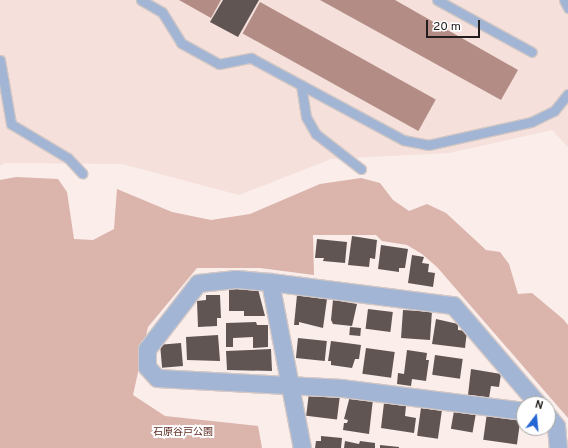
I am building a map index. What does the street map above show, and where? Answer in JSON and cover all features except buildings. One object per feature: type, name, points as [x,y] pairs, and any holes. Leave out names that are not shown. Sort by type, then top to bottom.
[{"type":"street","points":[[516,410],[342,388],[157,378],[147,367],[147,349],[198,283],[236,279],[270,282],[453,305],[531,396]]},
{"type":"street","points":[[270,282],[302,448]]},
{"type":"street","points":[[556,426],[558,448]]},
{"type":"lane","points":[[140,0],[162,12],[181,43],[219,64],[251,58],[403,140],[428,145],[531,122],[554,111],[568,94]]},
{"type":"lane","points":[[438,0],[532,52]]},
{"type":"lane","points":[[564,0],[568,8]]},
{"type":"lane","points":[[0,60],[11,124],[68,158],[82,173]]},
{"type":"lane","points":[[300,85],[306,117],[316,134],[361,169]]},
{"type":"shaded area","points":[[0,0],[568,0],[568,147],[552,130],[449,153],[331,159],[239,195],[122,164],[5,163],[0,166]]},
{"type":"shaded area","points":[[179,0],[221,0],[211,18]]},
{"type":"shaded area","points":[[320,0],[395,0],[518,70],[501,100]]},
{"type":"shaded area","points":[[260,2],[436,99],[418,131],[243,33]]},
{"type":"green space","name":"石原谷戸公園","points":[[16,177],[58,179],[67,192],[74,239],[93,240],[114,229],[117,189],[172,212],[211,220],[250,214],[320,184],[361,178],[380,183],[393,200],[409,211],[427,204],[446,213],[486,250],[500,252],[509,264],[518,294],[532,293],[568,325],[568,418],[556,404],[556,396],[549,396],[437,267],[422,254],[407,245],[382,241],[376,235],[313,235],[314,275],[260,268],[197,268],[148,327],[133,395],[165,416],[258,426],[262,448],[0,448],[0,180]]}]
